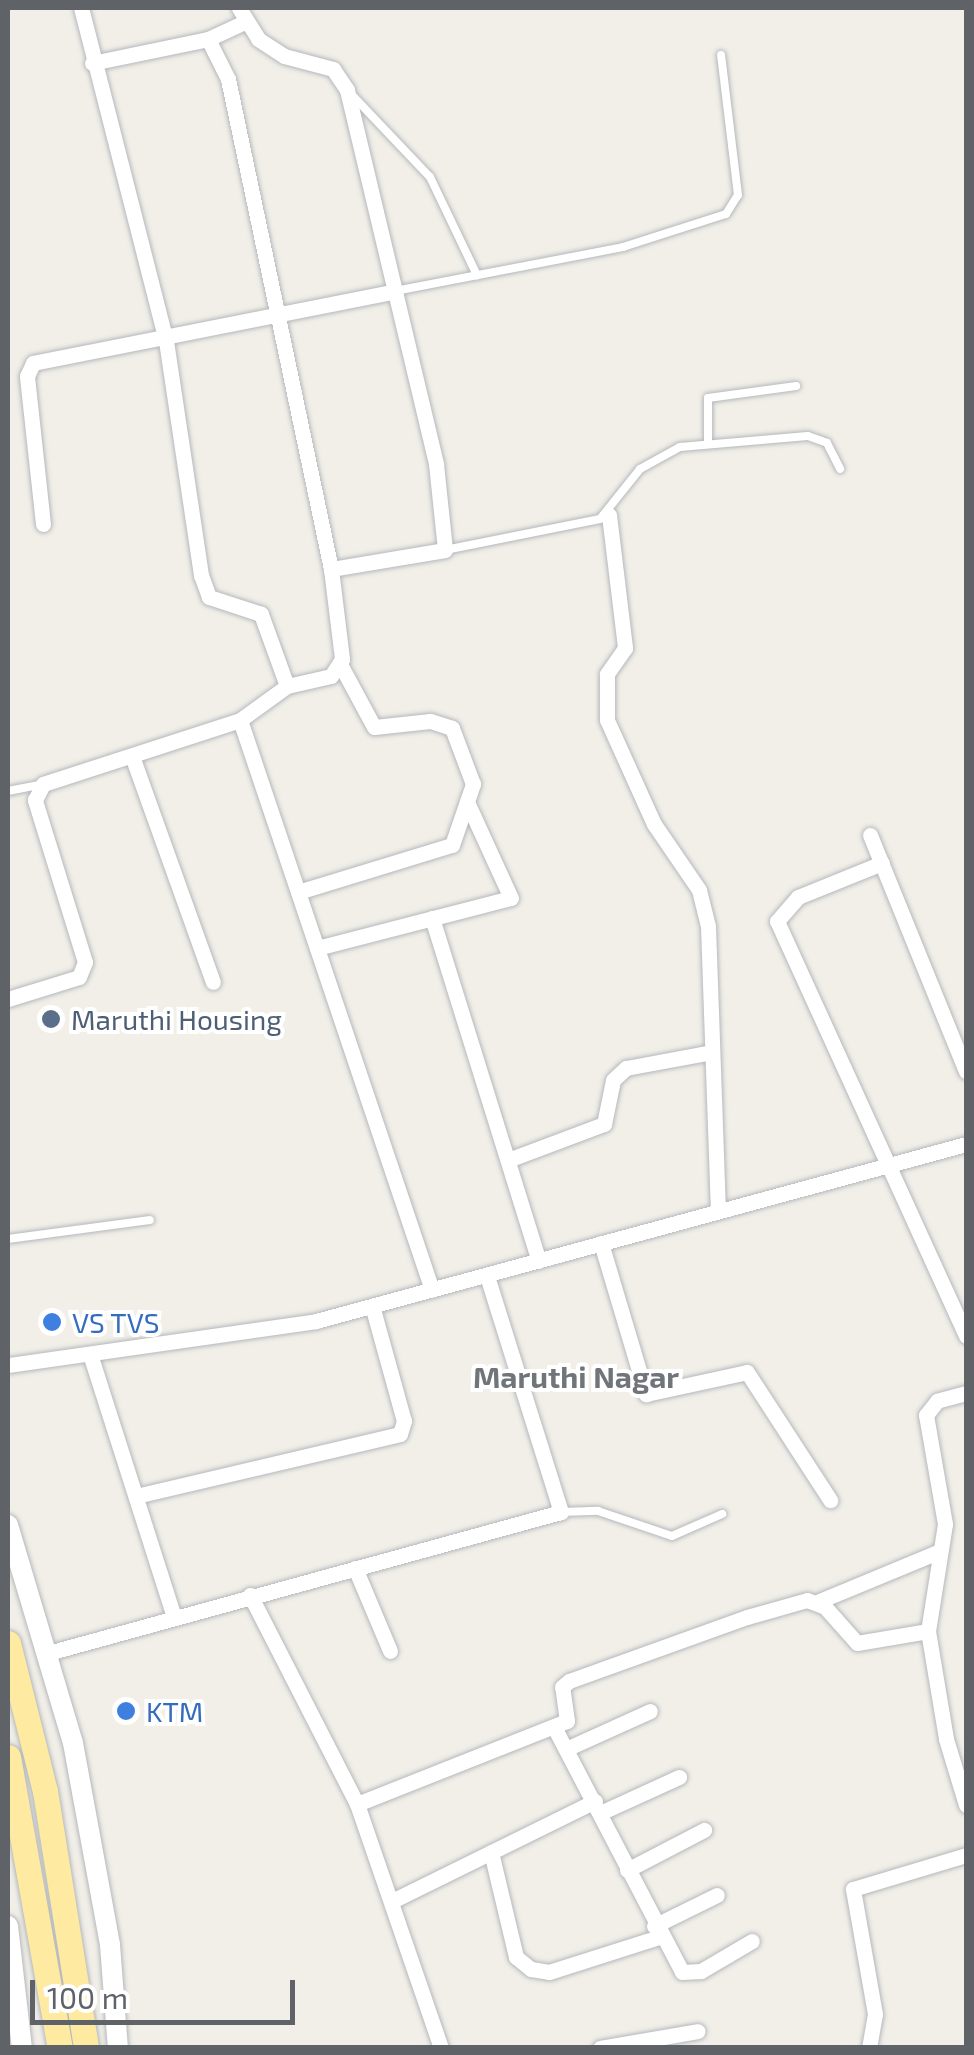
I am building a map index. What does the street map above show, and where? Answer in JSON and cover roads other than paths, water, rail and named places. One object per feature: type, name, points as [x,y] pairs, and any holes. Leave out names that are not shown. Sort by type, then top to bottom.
[{"type":"highway","points":[[8,1643],[45,1791],[86,2048]]},
{"type":"highway","points":[[8,1757],[60,2048]]},
{"type":"street","points":[[82,8],[92,63],[166,341],[201,575],[209,597],[261,614],[287,686]]},
{"type":"street","points":[[92,63],[208,38],[241,15],[284,56],[333,69],[347,90],[436,464],[444,550],[331,569]]},
{"type":"street","points":[[208,38],[228,80],[331,569],[341,666],[374,727],[430,721],[452,728],[472,784],[452,845],[298,892]]},
{"type":"street","points":[[43,524],[29,368],[39,360],[166,341],[395,290]]},
{"type":"street","points":[[608,514],[625,648],[606,674],[607,720],[654,824],[704,904],[718,1208]]},
{"type":"street","points":[[8,999],[80,977],[85,962],[34,800],[43,784],[240,720],[287,686],[320,681],[341,666]]},
{"type":"street","points":[[240,720],[432,1290]]},
{"type":"street","points":[[132,756],[213,982]]},
{"type":"street","points":[[317,948],[511,898],[467,802]]},
{"type":"street","points":[[870,835],[966,1071]]},
{"type":"street","points":[[882,863],[798,897],[777,921],[966,1336]]},
{"type":"street","points":[[432,918],[538,1261]]},
{"type":"street","points":[[508,1160],[604,1124],[613,1080],[626,1068],[712,1052]]},
{"type":"street","points":[[8,1365],[265,1332],[486,1276],[718,1208],[890,1168],[966,1144]]},
{"type":"street","points":[[600,1243],[646,1394],[747,1372],[830,1500]]},
{"type":"street","points":[[48,1653],[561,1512],[486,1276]]},
{"type":"street","points":[[136,1496],[400,1434],[404,1421],[372,1306]]},
{"type":"street","points":[[90,1354],[174,1616]]},
{"type":"street","points":[[966,1393],[937,1401],[926,1415],[945,1524],[928,1631],[946,1739],[966,1805]]},
{"type":"street","points":[[8,1525],[48,1653],[93,1838],[118,2048]]},
{"type":"street","points":[[357,1804],[567,1721],[562,1687],[569,1680],[747,1616],[817,1602],[938,1552]]},
{"type":"street","points":[[355,1568],[390,1651]]},
{"type":"street","points":[[250,1595],[357,1804],[394,1900],[441,2048]]},
{"type":"street","points":[[817,1602],[857,1643],[928,1631]]},
{"type":"street","points":[[566,1749],[650,1711]]},
{"type":"street","points":[[554,1726],[656,1931],[688,1974],[752,1942]]},
{"type":"street","points":[[394,1900],[490,1852],[679,1776]]},
{"type":"street","points":[[627,1870],[704,1830]]},
{"type":"street","points":[[490,1852],[516,1957],[530,1969],[549,1972],[656,1931],[717,1896]]},
{"type":"street","points":[[869,2048],[875,2014],[853,1889],[966,1855]]},
{"type":"street","points":[[8,1935],[11,1984],[22,2048]]},
{"type":"street","points":[[600,2048],[698,2030]]},
{"type":"lane","points":[[395,290],[623,247],[726,214],[738,196],[721,55]]},
{"type":"lane","points":[[347,90],[430,178],[477,275]]},
{"type":"lane","points":[[708,443],[708,398],[796,386]]},
{"type":"lane","points":[[444,550],[608,514],[658,455],[708,443],[820,438],[840,469]]},
{"type":"lane","points":[[8,791],[43,784]]},
{"type":"lane","points":[[8,1240],[150,1220]]},
{"type":"lane","points":[[561,1512],[598,1511],[672,1536],[722,1514]]},
{"type":"place","name":"Maruthi Housing","points":[[51,1019]]},
{"type":"place","name":"VS TVS","points":[[52,1322]]},
{"type":"place","name":"KTM","points":[[126,1711]]},
{"type":"district","name":"Maruthi Nagar","points":[[576,1376]]}]
